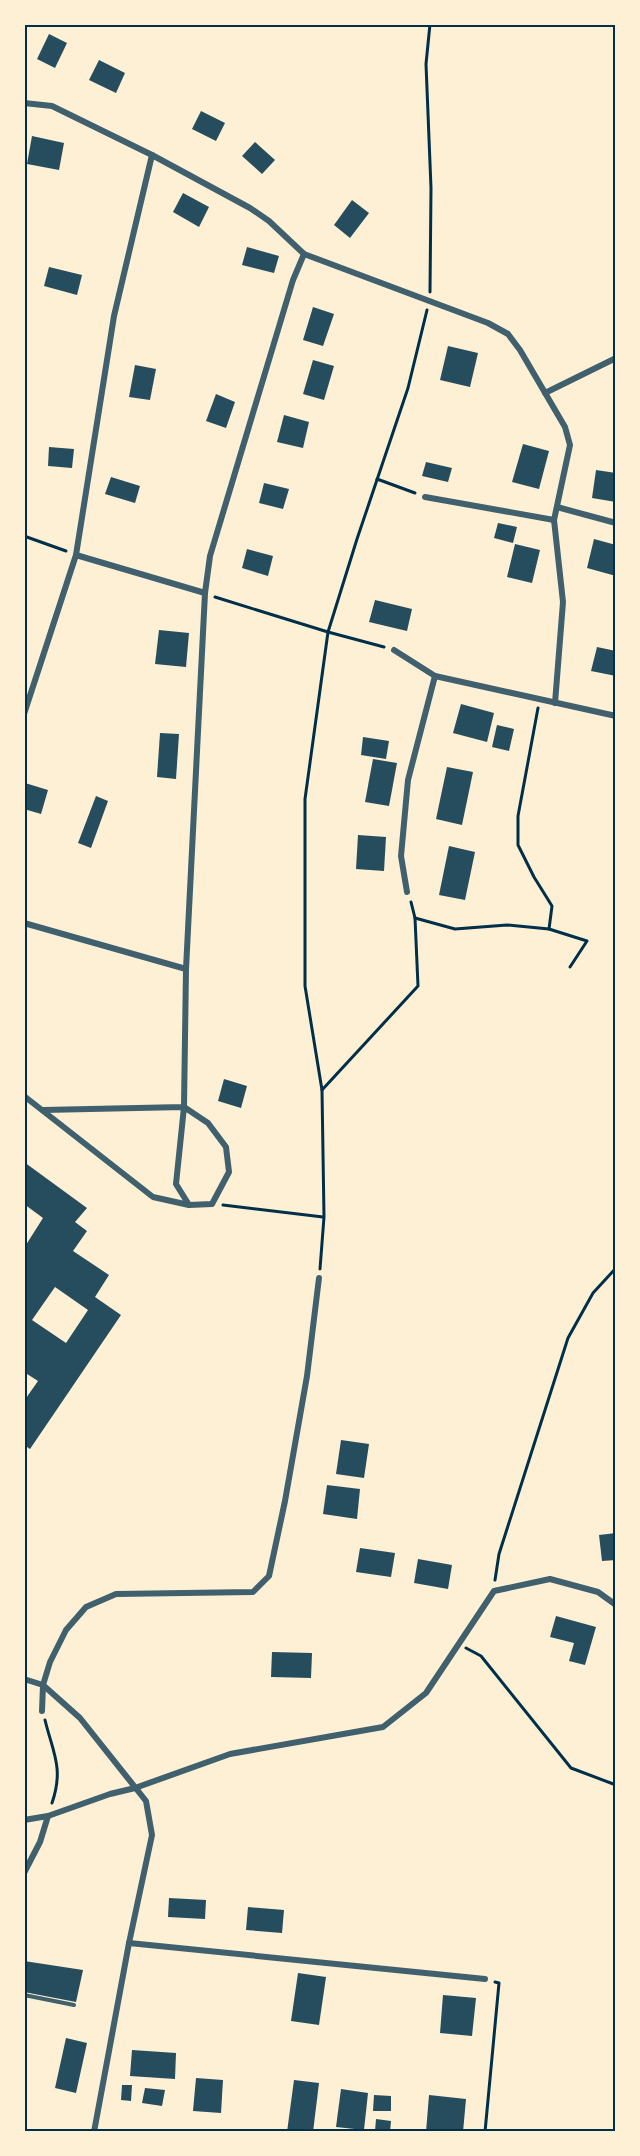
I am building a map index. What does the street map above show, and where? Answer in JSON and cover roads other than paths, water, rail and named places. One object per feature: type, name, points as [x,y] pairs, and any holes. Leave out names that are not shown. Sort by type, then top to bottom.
[{"type":"street","points":[[24,103],[52,106],[152,155],[250,208],[269,221],[304,254],[488,323],[508,334],[565,426],[570,445],[554,520],[563,602],[555,703]]},
{"type":"street","points":[[24,714],[76,555],[114,316],[152,155]]},
{"type":"street","points":[[189,1205],[176,1184],[184,1107],[186,969],[205,593],[210,556],[293,280],[304,254]]},
{"type":"street","points":[[545,393],[616,358]]},
{"type":"street","points":[[424,497],[554,520]]},
{"type":"street","points":[[556,507],[616,523]]},
{"type":"street","points":[[76,555],[205,593]]},
{"type":"street","points":[[394,650],[435,676],[616,717]]},
{"type":"street","points":[[407,892],[401,856],[408,780],[435,676]]},
{"type":"street","points":[[24,923],[186,969]]},
{"type":"street","points":[[24,1096],[153,1197],[189,1205],[212,1204],[229,1172],[226,1147],[208,1123],[184,1107],[43,1110]]},
{"type":"street","points":[[42,1711],[43,1685],[50,1662],[66,1630],[86,1607],[116,1594],[253,1592],[269,1576],[307,1376],[319,1278]]},
{"type":"street","points":[[24,1820],[48,1816],[230,1754],[383,1727],[426,1693],[494,1591],[550,1579],[598,1592],[616,1605]]},
{"type":"street","points":[[24,1678],[43,1685],[80,1718],[146,1801],[152,1835],[129,1943],[94,2132]]},
{"type":"street","points":[[24,1873],[40,1842],[48,1816]]},
{"type":"street","points":[[129,1943],[484,1979]]},
{"type":"lane","points":[[24,1995],[74,2005]]}]
